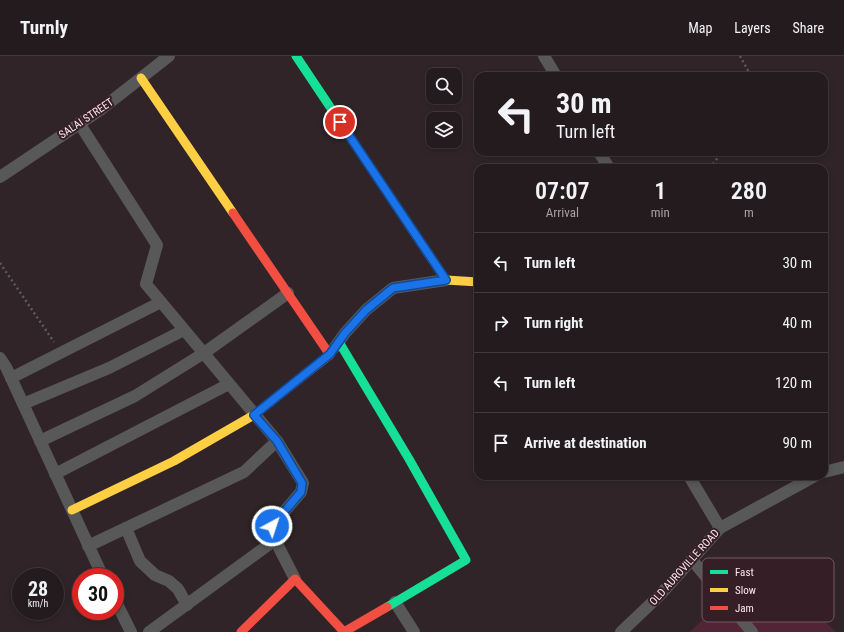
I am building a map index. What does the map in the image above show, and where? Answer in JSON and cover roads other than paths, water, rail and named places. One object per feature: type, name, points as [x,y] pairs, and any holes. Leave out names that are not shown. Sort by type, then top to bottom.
[{"type":"street","name":"SALAI STREET","points":[[0,177],[100,110],[169,56]]},
{"type":"street","points":[[296,56],[446,280]]},
{"type":"street","points":[[544,56],[554,72]]},
{"type":"street","points":[[141,78],[330,354]]},
{"type":"street","points":[[79,123],[157,245],[146,284],[277,441],[302,483],[301,492],[272,526],[275,540],[295,579],[344,632],[466,560],[409,459],[339,342]]},
{"type":"street","points":[[72,510],[174,461],[254,415],[330,354],[366,310],[393,288],[446,280],[474,282]]},
{"type":"street","points":[[40,441],[135,396],[204,353],[288,293]]},
{"type":"street","points":[[99,568],[6,368],[61,353],[161,302]]},
{"type":"street","points":[[23,404],[109,368],[184,330]]},
{"type":"street","points":[[55,474],[229,384]]},
{"type":"street","points":[[88,546],[244,472],[277,441]]},
{"type":"street","points":[[828,471],[844,467]]},
{"type":"street","name":"OLD AUROVILLE ROAD","points":[[621,632],[660,595],[720,528],[691,480]]},
{"type":"street","points":[[720,528],[808,480]]},
{"type":"street","points":[[126,528],[140,561],[154,575],[169,581],[178,589],[187,605]]},
{"type":"street","points":[[149,632],[275,540]]},
{"type":"street","points":[[692,560],[702,572]]},
{"type":"street","points":[[241,632],[295,579]]},
{"type":"street","points":[[395,602],[414,632]]},
{"type":"street","points":[[124,617],[132,632]]},
{"type":"street","points":[[744,622],[752,632]]}]
